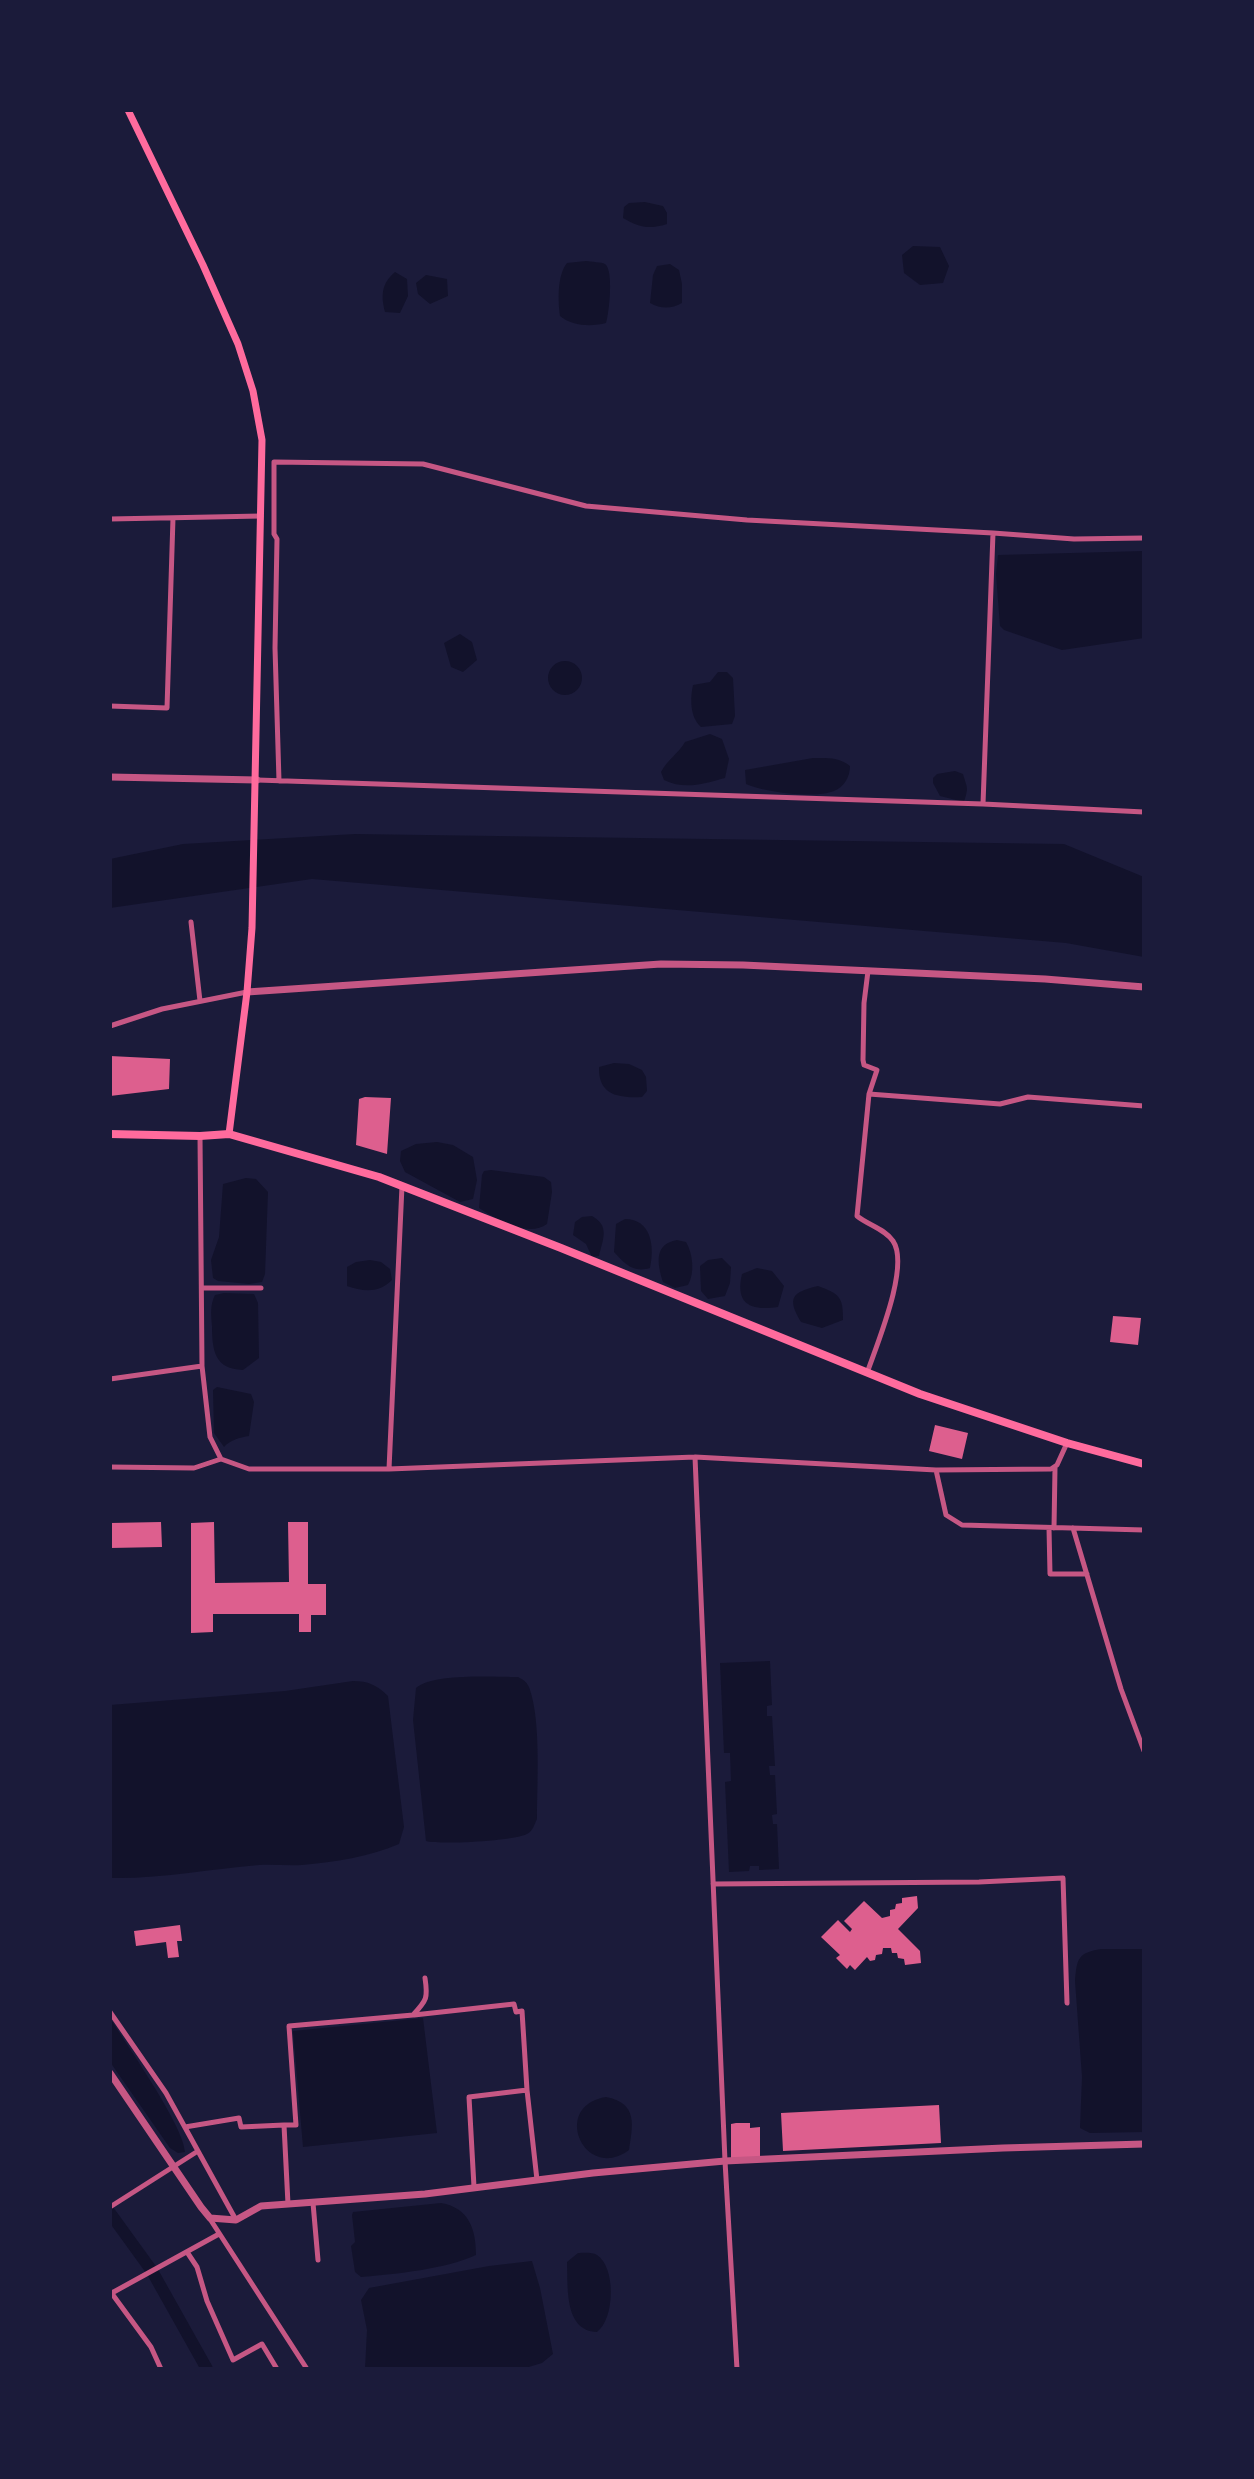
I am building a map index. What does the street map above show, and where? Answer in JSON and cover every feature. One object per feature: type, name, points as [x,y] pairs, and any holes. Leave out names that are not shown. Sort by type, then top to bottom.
[{"type":"main road","points":[[128,110],[203,265],[246,367],[262,440],[252,928],[229,1134]]},
{"type":"main road","points":[[110,1134],[229,1134],[379,1177],[920,1394],[1067,1443],[1144,1464]]},
{"type":"street","points":[[279,781],[274,462],[423,464],[586,506],[747,520],[1074,539],[1144,538]]},
{"type":"street","points":[[110,519],[261,516]]},
{"type":"street","points":[[110,706],[167,708],[173,518]]},
{"type":"street","points":[[983,804],[993,533]]},
{"type":"street","points":[[110,777],[983,804],[1144,812]]},
{"type":"street","points":[[191,922],[200,1001]]},
{"type":"street","points":[[110,1026],[162,1009],[247,992],[661,964],[1045,979],[1144,987]]},
{"type":"street","points":[[867,1373],[898,1274],[898,1250],[891,1237],[857,1216],[869,1094],[877,1070],[864,1065],[863,1060],[868,971]]},
{"type":"street","points":[[869,1094],[1000,1104],[1028,1097],[1144,1106]]},
{"type":"street","points":[[200,1136],[202,1366],[210,1437],[221,1459]]},
{"type":"street","points":[[389,1469],[402,1186]]},
{"type":"street","points":[[202,1288],[261,1288]]},
{"type":"street","points":[[110,1379],[202,1366]]},
{"type":"street","points":[[1067,1443],[1055,1468],[1050,1574],[1087,1574]]},
{"type":"street","points":[[695,1457],[725,2161],[737,2369]]},
{"type":"street","points":[[110,1467],[194,1468],[221,1459],[249,1469],[389,1469],[695,1457],[936,1470],[1055,1468]]},
{"type":"street","points":[[936,1470],[946,1515],[962,1525],[1144,1530]]},
{"type":"street","points":[[1073,1528],[1121,1689],[1144,1751]]},
{"type":"street","points":[[713,1884],[979,1882],[1063,1878],[1067,2003]]},
{"type":"street","points":[[413,2015],[426,2001],[425,1978]]},
{"type":"street","points":[[185,2127],[239,2118],[241,2127],[296,2125],[289,2026],[514,2004],[516,2012],[522,2011],[537,2180]]},
{"type":"street","points":[[110,2012],[166,2093],[236,2220]]},
{"type":"street","points":[[110,2073],[210,2218],[307,2369]]},
{"type":"street","points":[[474,2188],[469,2097],[527,2090]]},
{"type":"street","points":[[284,2125],[288,2204]]},
{"type":"street","points":[[210,2218],[236,2220],[261,2206],[474,2188],[725,2161],[1144,2144]]},
{"type":"street","points":[[110,2207],[198,2151]]},
{"type":"street","points":[[313,2203],[318,2260]]},
{"type":"street","points":[[161,2369],[151,2347],[110,2292],[219,2234]]},
{"type":"street","points":[[187,2252],[197,2267],[207,2301],[233,2360],[262,2344],[277,2369]]},
{"type":"shaded area","points":[[645,202],[663,206],[667,224],[644,227],[623,218],[624,207],[629,203]]},
{"type":"shaded area","points":[[913,246],[940,247],[949,266],[943,283],[920,285],[904,273],[902,255]]},
{"type":"shaded area","points":[[567,263],[604,263],[608,268],[610,292],[606,323],[582,325],[560,316],[559,288],[564,268]]},
{"type":"shaded area","points":[[670,264],[679,270],[682,303],[670,307],[650,303],[657,266]]},
{"type":"shaded area","points":[[395,272],[407,279],[408,296],[400,313],[385,312],[383,301],[383,290]]},
{"type":"shaded area","points":[[426,275],[447,279],[448,296],[430,304],[418,294],[416,283]]},
{"type":"shaded area","points":[[1144,551],[1144,638],[1062,650],[1000,626],[996,574],[998,555]]},
{"type":"shaded area","points":[[460,634],[472,642],[477,660],[463,672],[451,667],[444,643]]},
{"type":"shaded area","points":[[565,661],[577,666],[582,678],[577,690],[565,695],[553,690],[548,678],[553,666]]},
{"type":"shaded area","points":[[718,672],[727,672],[733,678],[735,716],[732,724],[701,727],[692,708],[693,685],[710,682]]},
{"type":"shaded area","points":[[710,734],[722,739],[729,759],[725,778],[687,785],[664,780],[661,772],[685,742]]},
{"type":"shaded area","points":[[828,758],[850,766],[849,774],[838,789],[803,794],[777,792],[746,784],[745,770]]},
{"type":"shaded area","points":[[955,771],[963,774],[967,793],[964,802],[940,796],[933,783],[937,774]]},
{"type":"shaded area","points":[[355,834],[1064,844],[1144,877],[1144,957],[1066,943],[312,879],[110,908],[110,859],[183,844]]},
{"type":"shaded area","points":[[614,1063],[629,1064],[642,1070],[647,1091],[642,1097],[618,1096],[606,1090],[599,1067]]},
{"type":"shaded area","points":[[437,1142],[453,1145],[473,1157],[477,1180],[473,1199],[460,1202],[405,1172],[400,1161],[401,1151],[416,1144]]},
{"type":"shaded area","points":[[484,1171],[544,1177],[551,1182],[547,1224],[539,1228],[522,1228],[503,1222],[479,1208],[482,1175]]},
{"type":"shaded area","points":[[246,1178],[256,1179],[268,1192],[265,1274],[262,1282],[249,1284],[218,1281],[213,1278],[211,1260],[219,1237],[223,1184]]},
{"type":"shaded area","points":[[592,1216],[601,1224],[604,1233],[599,1256],[592,1257],[586,1244],[573,1235],[575,1222]]},
{"type":"shaded area","points":[[625,1219],[634,1220],[646,1229],[652,1251],[650,1268],[634,1268],[614,1252],[616,1224]]},
{"type":"shaded area","points":[[677,1240],[686,1242],[692,1269],[688,1285],[675,1288],[663,1282],[659,1255],[664,1246]]},
{"type":"shaded area","points":[[722,1258],[731,1267],[730,1283],[725,1296],[708,1299],[701,1291],[700,1266],[708,1260]]},
{"type":"shaded area","points":[[370,1260],[381,1262],[390,1269],[392,1280],[371,1290],[347,1286],[347,1267]]},
{"type":"shaded area","points":[[757,1268],[772,1271],[784,1286],[778,1307],[760,1308],[743,1299],[742,1274]]},
{"type":"shaded area","points":[[818,1286],[839,1297],[843,1320],[822,1328],[801,1322],[794,1307],[794,1297]]},
{"type":"shaded area","points":[[254,1294],[258,1303],[259,1358],[243,1370],[226,1366],[214,1351],[212,1306],[215,1295]]},
{"type":"shaded area","points":[[217,1387],[251,1394],[254,1402],[249,1436],[224,1447],[214,1433],[213,1390]]},
{"type":"shaded area","points":[[770,1661],[772,1705],[767,1706],[767,1716],[772,1716],[775,1766],[769,1766],[770,1775],[775,1775],[777,1814],[772,1815],[773,1824],[777,1824],[779,1869],[759,1870],[759,1866],[750,1866],[749,1871],[729,1872],[725,1782],[731,1781],[730,1753],[724,1753],[720,1663]]},
{"type":"shaded area","points":[[518,1677],[529,1688],[536,1719],[537,1819],[533,1828],[527,1834],[507,1839],[426,1841],[413,1720],[416,1688],[424,1683],[449,1678]]},
{"type":"shaded area","points":[[353,1681],[372,1684],[388,1696],[404,1827],[399,1844],[364,1856],[314,1864],[259,1865],[110,1878],[110,1705],[285,1691]]},
{"type":"shaded area","points":[[1101,1949],[1144,1949],[1144,2132],[1090,2133],[1080,2128],[1082,2077],[1075,1981],[1080,1958]]},
{"type":"shaded area","points":[[110,2018],[165,2105],[185,2152],[178,2153],[170,2148],[110,2062]]},
{"type":"shaded area","points":[[423,2018],[437,2133],[303,2147],[293,2031]]},
{"type":"shaded area","points":[[606,2097],[624,2104],[632,2124],[629,2150],[613,2158],[599,2157],[588,2150],[580,2139],[577,2126],[580,2114],[589,2103]]},
{"type":"shaded area","points":[[441,2203],[458,2210],[469,2221],[476,2255],[450,2264],[405,2272],[361,2277],[355,2272],[351,2246],[355,2242],[353,2212]]},
{"type":"shaded area","points":[[578,2253],[597,2255],[608,2270],[610,2305],[597,2332],[586,2330],[579,2324],[570,2306],[567,2262]]},
{"type":"shaded area","points":[[532,2261],[553,2354],[542,2363],[522,2369],[365,2369],[367,2330],[361,2300],[369,2288]]},
{"type":"building","points":[[110,1056],[170,1059],[169,1089],[110,1096]]},
{"type":"building","points":[[391,1098],[387,1154],[356,1145],[359,1099]]},
{"type":"building","points":[[1113,1316],[1141,1318],[1138,1345],[1110,1342]]},
{"type":"building","points":[[935,1425],[968,1433],[962,1459],[929,1451]]},
{"type":"building","points":[[161,1522],[162,1547],[110,1548],[110,1523]]},
{"type":"building","points":[[214,1522],[215,1583],[289,1582],[288,1522],[308,1522],[308,1584],[326,1584],[326,1615],[311,1615],[311,1632],[299,1632],[299,1614],[213,1614],[213,1632],[191,1633],[191,1523]]},
{"type":"building","points":[[917,1896],[918,1908],[898,1929],[920,1951],[921,1963],[905,1965],[904,1959],[892,1953],[891,1948],[883,1948],[882,1954],[876,1955],[875,1960],[870,1961],[867,1957],[855,1970],[850,1965],[847,1969],[836,1958],[840,1955],[821,1937],[838,1920],[850,1932],[852,1929],[844,1921],[864,1901],[882,1918],[890,1916],[890,1910],[902,1903],[902,1898]]},
{"type":"building","points":[[180,1925],[182,1941],[177,1941],[179,1957],[168,1958],[166,1942],[136,1946],[134,1931]]},
{"type":"building","points":[[939,2105],[941,2143],[783,2151],[781,2113]]},
{"type":"building","points":[[750,2123],[750,2128],[760,2127],[760,2157],[731,2158],[731,2124]]},
{"type":"waterway","points":[[110,2213],[152,2271],[207,2369]]}]
